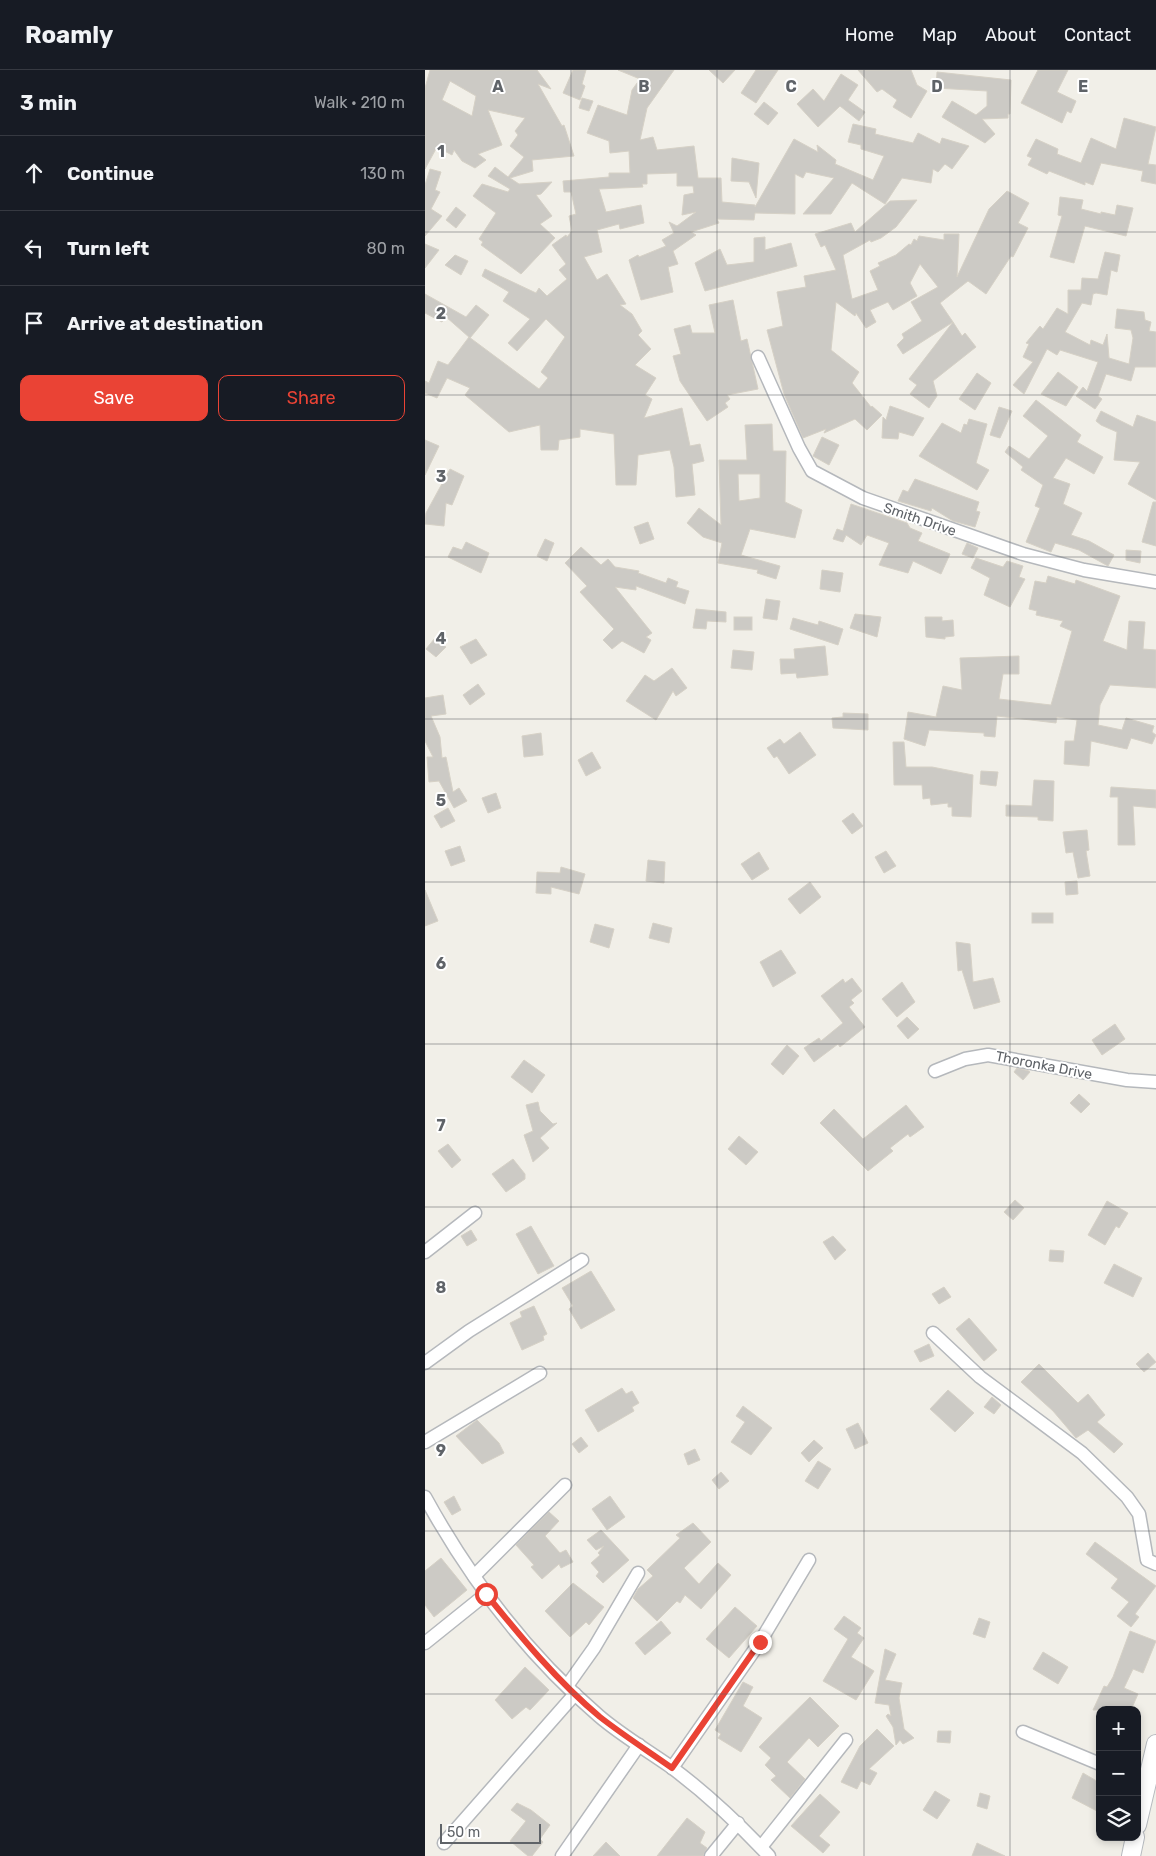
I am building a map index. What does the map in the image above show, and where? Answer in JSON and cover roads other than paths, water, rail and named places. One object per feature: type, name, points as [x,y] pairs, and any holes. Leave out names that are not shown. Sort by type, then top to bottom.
[{"type":"street","name":"Smith Drive","points":[[759,357],[799,448],[812,471],[863,498],[1023,554],[1083,570],[1156,582]]},
{"type":"street","name":"Thoronka Drive","points":[[935,1071],[971,1058],[993,1055],[1102,1076],[1156,1082]]},
{"type":"street","points":[[425,1252],[475,1213]]},
{"type":"street","points":[[425,1363],[469,1331],[582,1260]]},
{"type":"street","points":[[933,1333],[980,1377],[1082,1454],[1127,1497],[1139,1514],[1147,1560],[1156,1564]]},
{"type":"street","points":[[425,1442],[540,1374]]},
{"type":"street","points":[[474,1576],[565,1485]]},
{"type":"street","points":[[425,1497],[441,1527],[486,1594],[537,1656],[601,1717],[672,1768],[738,1823],[765,1851],[846,1740]]},
{"type":"street","points":[[672,1768],[760,1642],[809,1560]]},
{"type":"street","points":[[444,1843],[571,1690],[637,1573]]},
{"type":"street","points":[[425,1643],[486,1594]]},
{"type":"street","points":[[1023,1732],[1096,1762]]},
{"type":"street","points":[[1140,1796],[1142,1782],[1156,1744]]},
{"type":"street","points":[[562,1856],[639,1745]]},
{"type":"street","points":[[711,1856],[738,1823]]},
{"type":"street","points":[[1131,1856],[1134,1841]]}]
